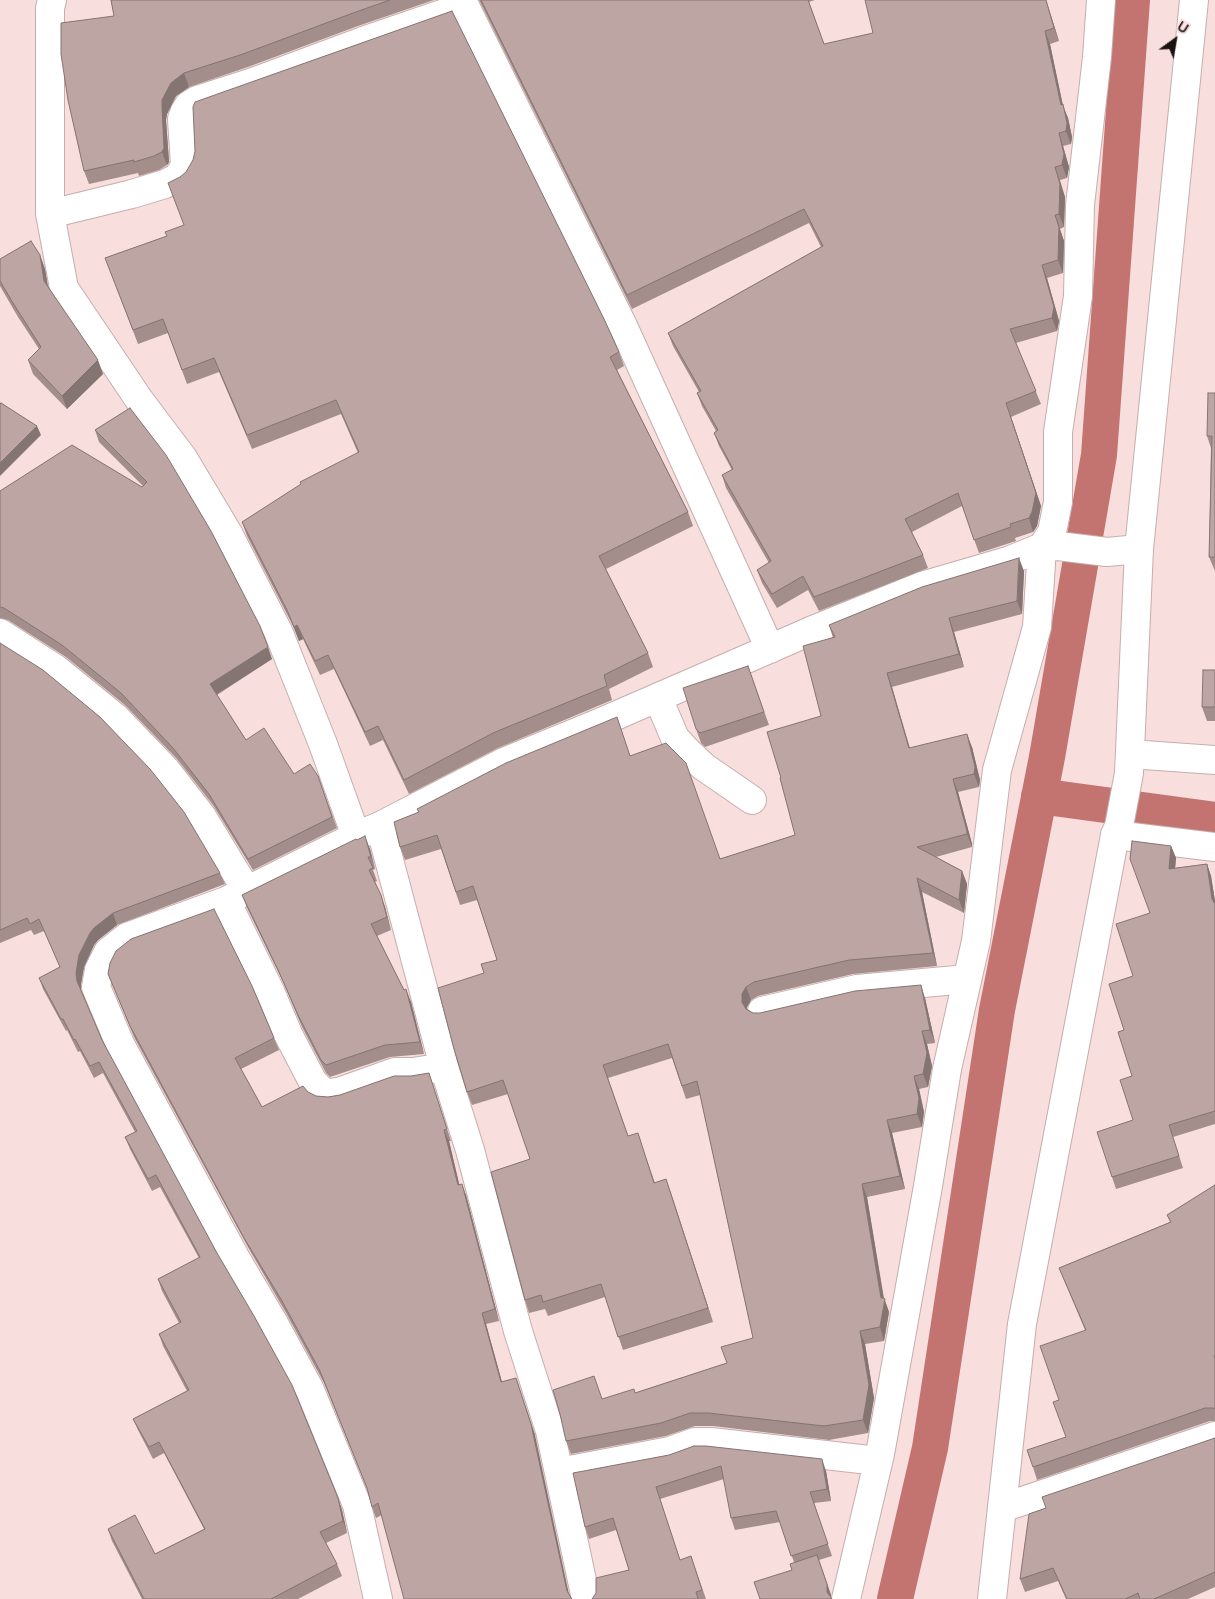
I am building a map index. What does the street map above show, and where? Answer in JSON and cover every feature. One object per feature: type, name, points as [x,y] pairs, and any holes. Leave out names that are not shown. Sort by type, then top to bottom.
[{"type":"street","points":[[52,0],[50,8],[50,214],[64,288],[140,401],[182,458],[229,534],[278,631],[323,744],[368,831],[470,1150],[518,1331],[550,1431],[586,1599]]},
{"type":"street","points":[[846,1599],[878,1461],[928,1186],[947,1069],[976,941],[997,770],[1037,627],[1058,502],[1058,432],[1078,296],[1080,205],[1097,57],[1101,0]]},
{"type":"street","points":[[992,1599],[1022,1324],[1129,763],[1139,549],[1194,0]]},
{"type":"street","points":[[50,214],[165,184],[178,177],[185,166],[182,119],[184,111],[197,100],[253,82],[464,3],[624,328],[770,649]]},
{"type":"street","points":[[378,1599],[357,1505],[310,1390],[235,1257],[120,1044],[96,988],[99,970],[108,952],[126,937],[236,896],[504,762],[658,698],[813,630],[922,586],[1050,547],[1106,552],[1139,549]]},
{"type":"street","points":[[0,633],[56,669],[121,723],[166,770],[202,815],[236,896],[270,991],[288,1034],[313,1082],[323,1092],[339,1092],[394,1072],[413,1072],[444,1067]]},
{"type":"street","points":[[658,698],[675,738],[704,767],[752,800]]},
{"type":"street","points":[[1129,763],[1215,760]]},
{"type":"street","points":[[1117,830],[1215,847]]},
{"type":"street","points":[[762,1011],[857,990],[967,980]]},
{"type":"street","points":[[1002,1508],[1215,1436]]},
{"type":"street","points":[[559,1472],[670,1451],[695,1442],[734,1443],[878,1461]]},
{"type":"building","points":[[111,0],[390,0],[243,54],[184,73],[171,83],[162,100],[164,148],[162,152],[134,162],[134,160],[84,171],[68,100],[61,54],[61,23],[114,16]]},
{"type":"building","points":[[481,0],[808,0],[824,44],[873,33],[865,0],[1046,0],[1054,28],[1045,31],[1061,105],[1063,104],[1067,123],[1066,131],[1059,133],[1064,154],[1062,165],[1055,167],[1060,184],[1059,214],[1055,215],[1059,227],[1058,260],[1042,265],[1054,307],[1052,318],[1010,329],[1036,391],[1006,403],[1036,493],[1029,518],[1010,524],[1011,527],[974,540],[958,493],[905,519],[923,555],[814,597],[803,576],[772,594],[757,570],[771,561],[722,475],[733,469],[714,433],[718,430],[697,393],[701,391],[668,333],[823,246],[804,209],[627,295]]},
{"type":"building","points":[[452,11],[605,321],[619,352],[610,357],[688,512],[599,556],[648,653],[604,675],[607,686],[493,733],[404,780],[378,726],[365,732],[328,655],[315,661],[297,625],[294,627],[242,522],[301,484],[300,482],[359,452],[336,400],[247,435],[214,358],[182,370],[163,319],[133,330],[105,258],[167,236],[165,232],[184,225],[168,183],[186,172],[193,160],[195,151],[193,107],[195,102]]},
{"type":"building","points":[[31,241],[40,255],[44,281],[98,360],[62,396],[28,360],[41,347],[0,281],[0,259]]},
{"type":"building","points":[[1208,393],[1215,393],[1215,557],[1209,557],[1212,436],[1207,436]]},
{"type":"building","points":[[0,404],[37,426],[0,463]]},
{"type":"building","points":[[130,408],[166,455],[211,531],[260,626],[268,647],[210,684],[246,740],[264,728],[294,774],[310,764],[318,776],[332,817],[248,859],[209,794],[173,748],[121,693],[62,645],[0,607],[0,491],[72,445],[142,487],[147,482],[95,430]]},
{"type":"building","points":[[1019,558],[1017,601],[949,618],[959,654],[887,673],[909,748],[967,734],[975,767],[974,774],[953,779],[967,834],[917,847],[962,871],[959,900],[917,878],[933,953],[849,960],[754,982],[746,987],[742,994],[742,1002],[746,1009],[753,1013],[760,1013],[855,991],[921,985],[930,1030],[922,1031],[927,1053],[923,1074],[914,1076],[919,1098],[917,1114],[887,1120],[900,1176],[862,1184],[881,1298],[885,1299],[880,1327],[860,1331],[869,1385],[863,1420],[824,1426],[708,1413],[690,1413],[661,1423],[566,1441],[553,1390],[594,1376],[602,1399],[634,1389],[635,1393],[727,1363],[721,1347],[753,1338],[697,1081],[682,1086],[668,1044],[603,1065],[628,1136],[638,1133],[654,1183],[666,1179],[708,1308],[618,1337],[601,1284],[543,1302],[541,1295],[525,1300],[491,1172],[530,1159],[503,1080],[467,1092],[438,988],[484,973],[481,964],[497,960],[473,886],[456,892],[437,835],[400,847],[394,822],[419,812],[417,809],[506,763],[617,717],[630,756],[666,743],[686,763],[720,859],[795,835],[767,732],[821,716],[803,646],[835,637],[829,625],[922,587]]},
{"type":"building","points":[[0,643],[43,670],[100,717],[150,769],[184,812],[220,873],[113,913],[90,933],[79,955],[76,973],[77,981],[102,1040],[217,1253],[292,1385],[338,1498],[343,1521],[320,1532],[337,1564],[271,1599],[144,1599],[108,1529],[135,1515],[155,1554],[205,1529],[159,1442],[149,1447],[133,1419],[189,1390],[159,1334],[181,1322],[158,1279],[200,1257],[156,1175],[148,1179],[125,1137],[137,1131],[99,1062],[90,1066],[63,1019],[61,1019],[39,978],[60,967],[39,919],[30,924],[27,918],[0,930]]},
{"type":"building","points":[[748,666],[764,712],[700,733],[696,729],[683,688]]},
{"type":"building","points":[[1203,670],[1215,670],[1215,707],[1202,707]]},
{"type":"building","points":[[365,836],[371,857],[368,857],[373,868],[369,870],[381,895],[387,917],[371,924],[404,990],[406,989],[420,1042],[385,1045],[326,1065],[321,1060],[298,1015],[242,895]]},
{"type":"building","points":[[1132,841],[1171,846],[1169,869],[1207,864],[1212,899],[1215,904],[1215,1111],[1169,1125],[1179,1156],[1112,1177],[1097,1132],[1133,1120],[1120,1080],[1132,1076],[1118,1032],[1124,1030],[1109,984],[1133,976],[1116,924],[1150,913],[1130,859]]},
{"type":"building","points":[[214,909],[252,986],[274,1038],[235,1058],[262,1107],[303,1086],[308,1092],[316,1096],[328,1097],[340,1095],[394,1076],[429,1073],[447,1129],[444,1130],[458,1185],[462,1184],[495,1309],[482,1313],[501,1382],[516,1378],[531,1424],[567,1591],[572,1599],[404,1599],[378,1503],[372,1507],[367,1488],[320,1371],[282,1301],[244,1238],[130,1026],[108,974],[110,963],[116,951],[131,939]]},
{"type":"building","points":[[1215,1185],[1215,1409],[1205,1408],[1033,1467],[1027,1450],[1066,1437],[1053,1402],[1059,1400],[1040,1346],[1086,1330],[1059,1268],[1171,1222],[1167,1215]]},
{"type":"building","points":[[1215,1438],[1215,1572],[1154,1599],[1140,1599],[1138,1593],[1125,1599],[1067,1599],[1053,1568],[1020,1579],[1029,1514],[1046,1508],[1042,1497]]},
{"type":"building","points":[[694,1446],[822,1459],[827,1489],[810,1492],[828,1544],[791,1556],[776,1511],[731,1518],[721,1466],[656,1487],[680,1560],[691,1556],[702,1590],[696,1592],[698,1599],[592,1599],[596,1593],[596,1578],[629,1570],[613,1518],[585,1527],[573,1473],[669,1455]]},
{"type":"building","points":[[817,1555],[827,1584],[827,1592],[832,1599],[760,1599],[754,1582],[792,1570],[790,1564]]},
{"type":"waterway","points":[[895,1599],[930,1448],[997,1010],[1047,757],[1099,455],[1132,0]]},
{"type":"waterway","points":[[1039,796],[1215,820]]}]
